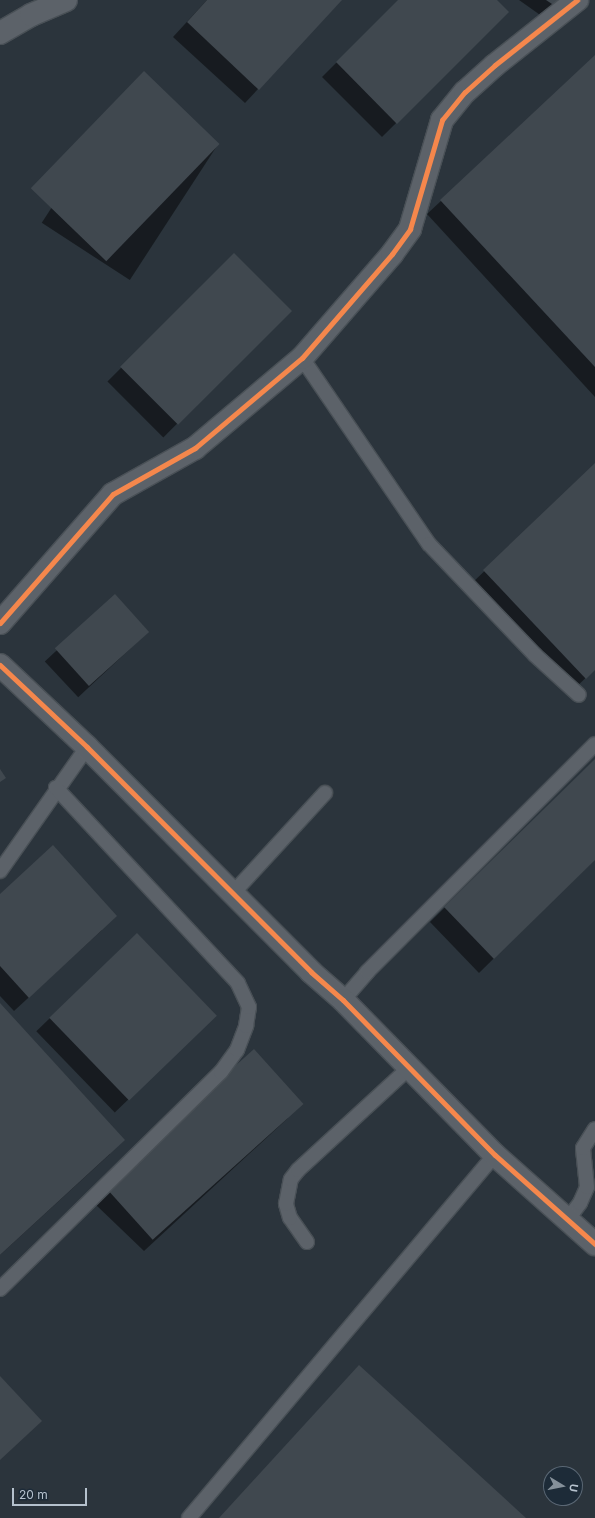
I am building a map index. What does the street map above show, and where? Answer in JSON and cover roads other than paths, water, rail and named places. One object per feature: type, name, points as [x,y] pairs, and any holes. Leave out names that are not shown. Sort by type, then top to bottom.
[{"type":"street","points":[[0,33],[31,14],[66,0]]},
{"type":"street","points":[[0,623],[113,494],[195,448],[302,358],[392,254],[410,229],[442,120],[465,92],[494,65],[577,0]]},
{"type":"street","points":[[0,664],[87,747],[311,972],[343,1000],[495,1155],[595,1244]]},
{"type":"lane","points":[[302,358],[429,544],[535,655],[579,695]]},
{"type":"lane","points":[[343,1000],[367,972],[595,744]]},
{"type":"lane","points":[[0,871],[56,788],[87,747]]},
{"type":"lane","points":[[0,1290],[221,1072],[237,1050],[246,1026],[249,1007],[238,983],[56,788]]},
{"type":"lane","points":[[233,893],[325,793]]},
{"type":"lane","points":[[307,1242],[290,1218],[286,1204],[290,1179],[410,1067]]},
{"type":"lane","points":[[568,1219],[580,1203],[587,1187],[583,1148],[595,1129]]},
{"type":"lane","points":[[189,1518],[495,1155]]}]
